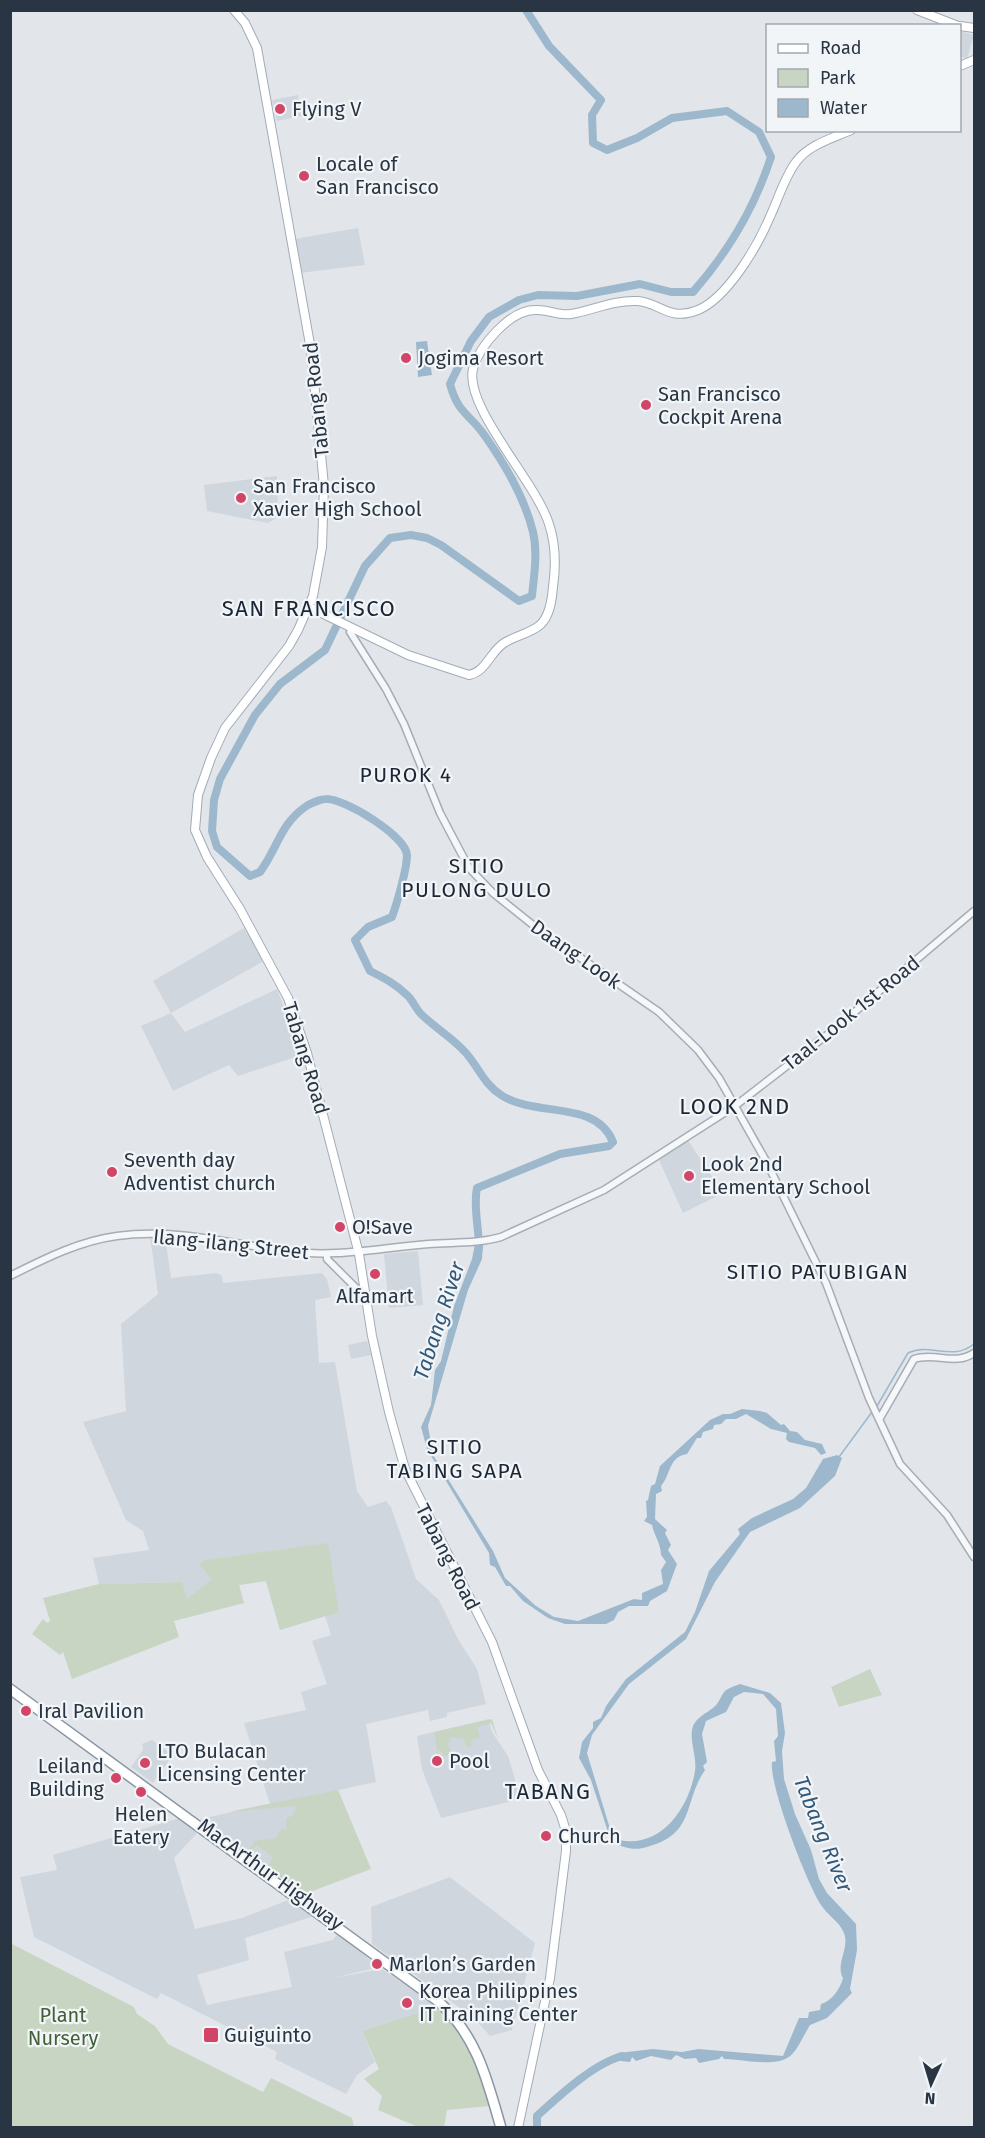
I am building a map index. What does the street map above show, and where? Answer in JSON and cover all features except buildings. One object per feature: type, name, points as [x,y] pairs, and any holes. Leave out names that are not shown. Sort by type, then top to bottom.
[{"type":"highway","name":"MacArthur Highway","points":[[10,1684],[441,1998],[465,2024],[479,2045],[492,2078],[491,2094]]},
{"type":"highway","name":"MacArthur Highway","points":[[10,1689],[438,2001],[457,2021],[475,2047],[501,2127]]},
{"type":"main road","name":"Tabang Road","points":[[234,10],[252,35],[257,48],[311,350],[322,455],[324,512],[318,580],[309,607],[289,646],[225,728],[202,779],[194,813],[195,830],[207,858],[240,909],[286,992],[310,1062],[359,1254],[388,1412],[405,1469],[492,1642],[538,1770],[561,1815],[566,1831],[566,1851],[550,1978],[518,2127]]},
{"type":"main road","points":[[918,10],[954,24]]},
{"type":"main road","points":[[961,66],[975,60]]},
{"type":"main road","points":[[309,607],[342,622],[351,630],[416,659],[469,675],[477,674],[503,644],[540,625],[548,613],[554,580],[555,550],[550,525],[533,489],[481,408],[472,385],[474,364],[501,326],[521,313],[536,309],[564,315],[610,303],[641,301],[669,313],[682,314],[708,304],[738,272],[758,240],[796,161],[808,151],[847,132]]},
{"type":"street","name":"Daang Look","points":[[351,630],[404,724],[440,813],[469,868],[494,893],[533,925],[659,1012],[698,1050],[719,1078],[766,1161],[826,1283],[874,1407],[880,1417]]},
{"type":"street","name":"Taal-Look 1st Road","points":[[327,1254],[359,1254],[421,1245],[485,1241],[501,1237],[604,1190],[735,1106],[831,1031],[975,911]]},
{"type":"street","name":"Ilang-ilang Street","points":[[10,1276],[74,1247],[124,1235],[178,1234],[285,1251],[327,1254],[327,1259],[367,1299]]},
{"type":"street","points":[[975,1353],[959,1360],[921,1357],[914,1359],[880,1417],[900,1464],[947,1515],[975,1557]]},
{"type":"shaded area","points":[[961,31],[974,35],[967,59],[961,56]]},
{"type":"shaded area","points":[[298,95],[302,116],[277,121],[272,100]]},
{"type":"shaded area","points":[[358,228],[365,265],[300,273],[294,239]]},
{"type":"shaded area","name":"San Francisco Xavier High School","points":[[277,476],[278,517],[268,523],[207,511],[204,485]]},
{"type":"shaded area","points":[[244,928],[264,961],[171,1013],[153,981]]},
{"type":"shaded area","points":[[277,989],[302,1055],[238,1076],[229,1065],[173,1091],[141,1026],[171,1013],[185,1032]]},
{"type":"shaded area","name":"Look 2nd Elementary School","points":[[687,1139],[723,1193],[683,1213],[658,1158]]},
{"type":"shaded area","points":[[150,1236],[165,1236],[171,1278],[217,1273],[222,1276],[223,1283],[322,1273],[327,1279],[331,1297],[315,1300],[319,1363],[335,1362],[357,1491],[368,1507],[386,1501],[391,1507],[416,1579],[439,1600],[458,1639],[477,1669],[486,1704],[447,1713],[447,1717],[430,1721],[428,1710],[366,1724],[376,1782],[338,1790],[371,1869],[304,1894],[200,1819],[270,1804],[244,1723],[306,1710],[301,1692],[327,1684],[312,1641],[331,1635],[325,1616],[280,1630],[266,1581],[239,1585],[244,1603],[191,1616],[181,1582],[99,1584],[93,1558],[149,1550],[143,1531],[126,1520],[83,1422],[126,1411],[121,1324],[158,1294]]},
{"type":"shaded area","points":[[418,1251],[423,1305],[389,1308],[384,1254]]},
{"type":"shaded area","points":[[367,1341],[371,1355],[351,1359],[348,1345]]},
{"type":"shaded area","points":[[489,1719],[492,1732],[508,1756],[521,1799],[441,1818],[422,1769],[417,1736]]},
{"type":"shaded area","points":[[152,1740],[173,1755],[153,1783],[131,1767],[143,1750],[142,1744]]},
{"type":"shaded area","points":[[180,1818],[198,1832],[174,1858],[195,1929],[242,1918],[291,1899],[314,1916],[245,1938],[249,1960],[197,1975],[207,2005],[292,1987],[284,1952],[333,1940],[338,1933],[379,1967],[333,1978],[382,1969],[438,2006],[362,2031],[375,2062],[357,2075],[346,2094],[275,2059],[277,2052],[161,1993],[157,1999],[34,1937],[20,1877],[57,1870],[53,1855]]},
{"type":"shaded area","points":[[450,1877],[535,1943],[512,2030],[490,2036],[474,2018],[372,1944],[371,1907]]},
{"type":"green space","points":[[328,1543],[339,1612],[280,1630],[266,1581],[239,1585],[244,1603],[174,1621],[179,1637],[72,1679],[63,1652],[60,1655],[32,1634],[43,1619],[47,1623],[50,1621],[43,1598],[99,1584],[182,1582],[187,1599],[212,1579],[199,1564],[206,1560]]},
{"type":"green space","points":[[870,1669],[882,1695],[839,1707],[831,1687]]},
{"type":"green space","points":[[492,1719],[498,1739],[491,1723],[477,1727],[480,1738],[471,1740],[472,1746],[466,1747],[464,1739],[451,1737],[448,1744],[452,1754],[443,1756],[442,1751],[437,1751],[434,1732]]},
{"type":"green space","points":[[338,1790],[371,1869],[304,1894],[267,1867],[273,1857],[256,1845],[249,1854],[247,1852],[255,1841],[276,1838],[280,1830],[287,1829],[286,1819],[294,1814],[296,1806],[228,1812]]},
{"type":"green space","name":"Plant Nursery","points":[[10,1943],[134,2007],[137,2014],[155,2026],[168,2044],[263,2092],[271,2078],[352,2118],[354,2127],[11,2127]]},
{"type":"green space","points":[[438,2006],[457,2029],[471,2052],[491,2106],[447,2110],[444,2128],[418,2127],[378,2110],[382,2096],[364,2079],[379,2069],[362,2031]]},
{"type":"water","points":[[427,341],[432,375],[418,377],[416,342]]},
{"type":"water","points":[[475,1244],[483,1244],[482,1259],[468,1290],[428,1426],[433,1455],[493,1551],[505,1578],[536,1606],[554,1617],[578,1621],[634,1599],[642,1600],[642,1593],[663,1584],[661,1570],[666,1562],[661,1555],[652,1525],[644,1521],[647,1517],[646,1501],[651,1486],[655,1484],[660,1466],[710,1420],[742,1409],[760,1411],[767,1413],[781,1425],[784,1424],[790,1431],[797,1432],[805,1440],[822,1444],[826,1453],[821,1455],[815,1448],[789,1442],[786,1439],[787,1433],[771,1429],[746,1414],[714,1425],[713,1429],[703,1432],[701,1438],[697,1438],[687,1454],[676,1459],[661,1486],[662,1491],[656,1494],[655,1519],[667,1530],[665,1533],[671,1545],[668,1550],[677,1564],[667,1591],[650,1601],[648,1606],[629,1606],[618,1612],[614,1620],[606,1624],[565,1624],[548,1618],[523,1601],[510,1586],[506,1586],[495,1567],[490,1565],[489,1553],[427,1449],[421,1427],[431,1405],[435,1370],[441,1361],[454,1306],[472,1259]]},
{"type":"water","points":[[837,1455],[842,1458],[835,1476],[800,1508],[750,1532],[715,1582],[686,1639],[629,1684],[592,1735],[587,1753],[611,1832],[619,1840],[634,1841],[648,1838],[671,1823],[692,1785],[695,1761],[692,1730],[699,1718],[717,1704],[727,1689],[734,1686],[740,1684],[770,1693],[781,1703],[785,1733],[782,1751],[784,1779],[795,1814],[811,1850],[819,1879],[827,1893],[856,1924],[857,1950],[850,1989],[852,1993],[827,2018],[810,2025],[794,2052],[781,2061],[752,2062],[724,2059],[722,2056],[719,2059],[699,2063],[696,2058],[685,2059],[676,2055],[671,2060],[651,2056],[636,2061],[632,2057],[630,2062],[612,2060],[618,2053],[653,2049],[682,2052],[698,2049],[783,2056],[799,2018],[808,2018],[809,2012],[820,2010],[821,2004],[832,1997],[842,1982],[844,1933],[815,1894],[782,1812],[772,1762],[776,1761],[774,1741],[778,1736],[776,1709],[763,1694],[744,1692],[734,1697],[726,1712],[706,1721],[702,1734],[707,1762],[703,1766],[705,1770],[698,1782],[686,1816],[674,1834],[647,1847],[629,1848],[611,1841],[591,1780],[579,1758],[582,1742],[593,1728],[593,1722],[601,1718],[606,1706],[626,1679],[685,1632],[695,1612],[709,1571],[740,1534],[738,1529],[752,1518],[793,1499],[806,1488],[823,1459]]},
{"type":"waterway","name":"Tabang River","points":[[479,1248],[477,1188],[560,1154],[609,1146],[613,1142],[605,1129],[579,1114],[515,1102],[495,1091],[466,1053],[421,1014],[408,996],[370,971],[355,940],[368,927],[392,917],[407,861],[404,847],[386,829],[359,811],[335,800],[317,801],[308,805],[291,820],[260,872],[250,876],[217,847],[212,831],[214,800],[220,779],[255,715],[280,684],[325,650],[365,566],[390,538],[411,535],[427,538],[441,545],[519,601],[532,596],[535,548],[533,532],[525,507],[499,458],[480,429],[457,402],[450,384],[471,341],[489,317],[519,300],[538,295],[577,296],[640,284],[671,292],[693,292],[718,261],[739,229],[764,176],[771,157],[759,132],[727,111],[672,118],[637,138],[607,150],[593,143],[592,115],[601,100],[549,46],[526,10]]},
{"type":"waterway","points":[[877,1406],[908,1353],[925,1349],[957,1351],[974,1344]]},
{"type":"waterway","points":[[839,1457],[872,1412]]},
{"type":"waterway","name":"Tabang River","points":[[537,2128],[537,2116],[566,2090],[588,2073],[622,2056]]},
{"type":"place","name":"Flying V","points":[[280,109]]},
{"type":"place","name":"Locale of San Francisco","points":[[304,176]]},
{"type":"place","name":"Jogima Resort","points":[[406,358]]},
{"type":"place","name":"San Francisco Cockpit Arena","points":[[646,405]]},
{"type":"place","name":"San Francisco Xavier High School","points":[[241,498]]},
{"type":"place","name":"Seventh day Adventist church","points":[[112,1172]]},
{"type":"place","name":"Look 2nd Elementary School","points":[[689,1176]]},
{"type":"place","name":"O!Save","points":[[340,1227]]},
{"type":"place","name":"Alfamart","points":[[375,1274]]},
{"type":"place","name":"Iral Pavilion","points":[[26,1711]]},
{"type":"place","name":"Pool","points":[[437,1761]]},
{"type":"place","name":"LTO Bulacan Licensing Center","points":[[145,1763]]},
{"type":"place","name":"Leiland Building","points":[[116,1778]]},
{"type":"place","name":"Helen Eatery","points":[[141,1792]]},
{"type":"place","name":"Church","points":[[546,1836]]},
{"type":"place","name":"Marlon’s Garden","points":[[377,1964]]},
{"type":"place","name":"Korea Philippines IT Training Center","points":[[407,2003]]},
{"type":"place","name":"Guiguinto","points":[[211,2035]]},
{"type":"district","name":"SAN FRANCISCO","points":[[309,608]]},
{"type":"district","name":"PUROK 4","points":[[406,775]]},
{"type":"district","name":"SITIO PULONG DULO","points":[[477,878]]},
{"type":"district","name":"LOOK 2ND","points":[[735,1106]]},
{"type":"district","name":"SITIO PATUBIGAN","points":[[818,1272]]},
{"type":"district","name":"SITIO TABING SAPA","points":[[455,1459]]},
{"type":"district","name":"TABANG","points":[[548,1791]]}]
